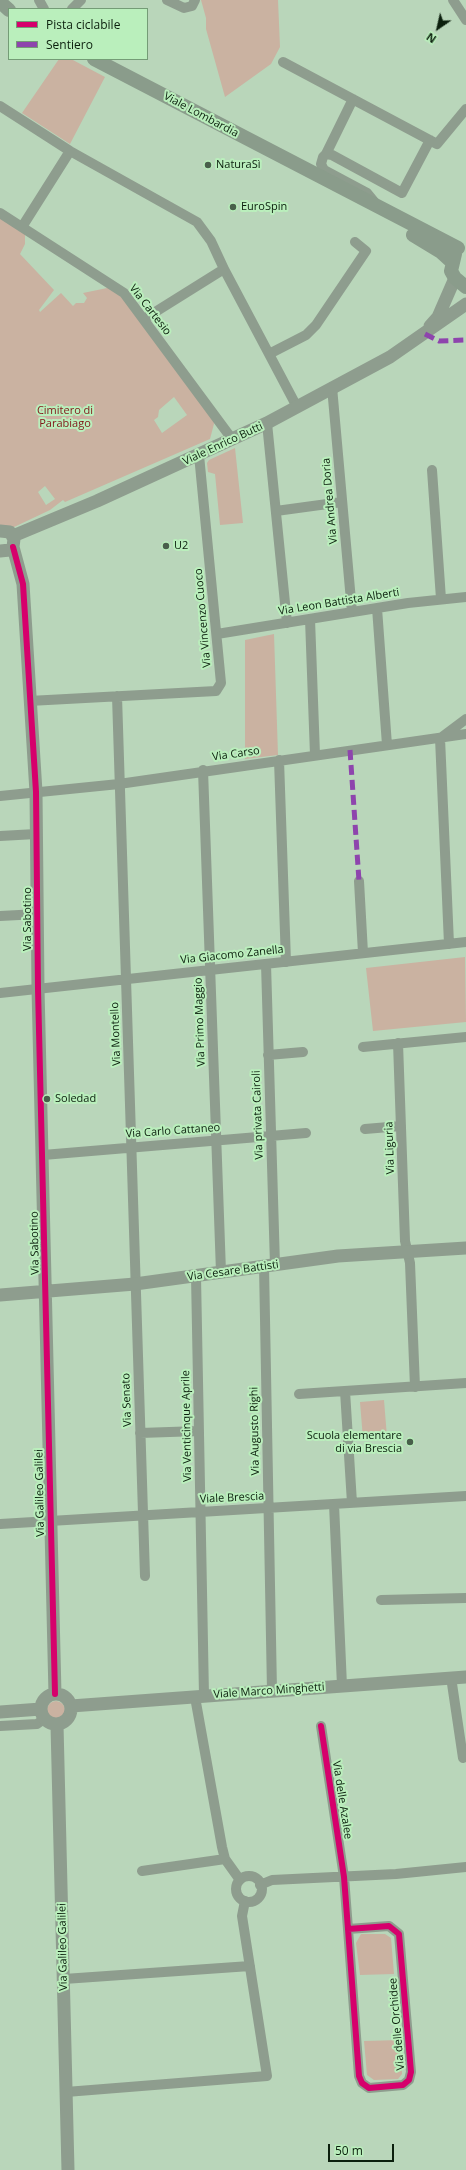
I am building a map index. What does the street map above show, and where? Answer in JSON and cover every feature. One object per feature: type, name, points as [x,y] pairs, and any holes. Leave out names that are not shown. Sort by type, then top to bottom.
[{"type":"main road","points":[[0,2],[8,9]]},
{"type":"main road","name":"Viale Lombardia","points":[[96,60],[380,209],[462,247]]},
{"type":"main road","name":"Viale Lombardia","points":[[309,172],[441,252],[452,262]]},
{"type":"main road","points":[[460,283],[451,271],[452,262],[462,247]]},
{"type":"street","points":[[73,8],[81,0]]},
{"type":"street","points":[[166,0],[177,6],[188,7],[192,6],[195,0]]},
{"type":"street","points":[[453,0],[466,20]]},
{"type":"street","points":[[283,62],[433,142]]},
{"type":"street","points":[[353,99],[320,164],[324,170],[368,193],[380,209]]},
{"type":"street","points":[[0,106],[70,151],[196,222],[211,242],[297,407]]},
{"type":"street","points":[[326,154],[332,155],[402,193],[433,142],[466,109]]},
{"type":"street","points":[[22,227],[70,151]]},
{"type":"street","name":"Via Cartesio","points":[[0,213],[124,292],[232,439]]},
{"type":"street","points":[[269,354],[306,335],[316,325],[366,252],[356,242]]},
{"type":"street","points":[[144,320],[224,269]]},
{"type":"street","points":[[425,334],[460,283]]},
{"type":"street","name":"Viale Enrico Butti","points":[[0,551],[6,551],[13,541],[267,423],[390,357],[466,304]]},
{"type":"street","name":"Via Andrea Doria","points":[[332,387],[352,612]]},
{"type":"street","points":[[267,423],[288,623]]},
{"type":"street","name":"Via Vincenzo Cuoco","points":[[117,696],[216,691],[221,683],[199,455]]},
{"type":"street","points":[[432,470],[441,599]]},
{"type":"street","points":[[276,511],[342,502]]},
{"type":"street","points":[[0,531],[6,531],[13,541]]},
{"type":"street","name":"Via Sabotino","points":[[13,541],[23,584],[29,701],[36,792],[38,989],[46,1292]]},
{"type":"street","name":"Via Leon Battista Alberti","points":[[217,634],[377,608],[466,597]]},
{"type":"street","points":[[377,608],[387,745]]},
{"type":"street","points":[[310,619],[315,755]]},
{"type":"street","points":[[29,701],[117,696]]},
{"type":"street","name":"Via Montello","points":[[117,696],[136,1284]]},
{"type":"street","name":"Via Carso","points":[[440,738],[466,719]]},
{"type":"street","name":"Via Carso","points":[[0,796],[119,784],[203,770],[466,734]]},
{"type":"street","points":[[440,738],[449,944]]},
{"type":"street","points":[[279,760],[286,962]]},
{"type":"street","name":"Via Primo Maggio","points":[[203,770],[221,1272]]},
{"type":"street","points":[[0,836],[36,834]]},
{"type":"street","points":[[359,881],[363,953]]},
{"type":"street","points":[[0,916],[38,914]]},
{"type":"street","name":"Via Giacomo Zanella","points":[[0,993],[466,942]]},
{"type":"street","name":"Via privata Cairoli","points":[[266,964],[271,1136],[270,1266]]},
{"type":"street","points":[[363,1047],[466,1037]]},
{"type":"street","name":"Via Liguria","points":[[398,1043],[405,1241],[410,1263],[415,1387]]},
{"type":"street","points":[[268,1055],[303,1052]]},
{"type":"street","points":[[365,1129],[401,1126]]},
{"type":"street","name":"Via Carlo Cattaneo","points":[[43,1155],[131,1146],[306,1133]]},
{"type":"street","name":"Via Cesare Battisti","points":[[0,1295],[136,1284],[338,1256],[466,1248]]},
{"type":"street","name":"Via Augusto Righi","points":[[270,1266],[269,1508],[272,1691]]},
{"type":"street","name":"Via Venticinque Aprile","points":[[196,1276],[201,1512],[200,1697],[225,1859]]},
{"type":"street","name":"Via Senato","points":[[136,1284],[145,1576]]},
{"type":"street","name":"Via Galileo Galilei","points":[[46,1292],[55,1694]]},
{"type":"street","points":[[299,1394],[466,1383]]},
{"type":"street","points":[[345,1391],[352,1503]]},
{"type":"street","points":[[140,1433],[199,1431]]},
{"type":"street","name":"Viale Brescia","points":[[0,1524],[466,1496]]},
{"type":"street","points":[[334,1504],[342,1686]]},
{"type":"street","points":[[381,1600],[466,1598]]},
{"type":"street","points":[[451,1677],[463,1758]]},
{"type":"street","name":"Viale Marco Minghetti","points":[[71,1706],[466,1677]]},
{"type":"street","points":[[0,1712],[42,1714],[52,1724],[57,1725],[66,1721],[71,1712],[71,1706],[63,1696],[55,1694],[46,1697],[42,1714],[37,1724],[0,1726]]},
{"type":"street","name":"Via Galileo Galilei","points":[[57,1725],[68,2170]]},
{"type":"street","name":"Via delle Azalee","points":[[321,1726],[344,1877]]},
{"type":"street","points":[[142,1871],[225,1859],[240,1880]]},
{"type":"street","points":[[260,1885],[272,1880],[396,1874],[466,1867]]},
{"type":"street","points":[[240,1880],[252,1877],[260,1885]]},
{"type":"street","name":"Via delle Orchidee","points":[[344,1877],[348,1929],[360,2080],[369,2088],[403,2085],[409,2080],[411,2072],[399,1934],[389,1926],[348,1929]]},
{"type":"street","points":[[240,1880],[236,1890],[239,1897],[245,1901],[253,1901],[259,1896],[260,1885]]},
{"type":"street","points":[[66,2092],[268,2076],[242,1916],[245,1901]]},
{"type":"street","points":[[64,1979],[250,1966]]},
{"type":"green space","points":[[201,0],[278,0],[280,47],[271,64],[225,97],[206,29],[206,18]]},
{"type":"green space","points":[[58,60],[73,60],[105,77],[70,144],[22,113]]},
{"type":"green space","name":"Cimitero di Parabiago","points":[[0,216],[25,232],[25,244],[20,254],[54,290],[39,310],[40,312],[61,293],[73,306],[76,303],[84,303],[87,298],[83,293],[112,287],[123,295],[215,420],[210,439],[65,502],[63,500],[50,510],[12,528],[0,528]],"holes":[[[174,397],[187,415],[162,433],[154,420],[158,417],[159,410]],[[45,486],[55,499],[46,505],[38,492]]]},
{"type":"green space","points":[[235,448],[243,523],[220,525],[215,474],[208,472],[207,463],[209,460]]},
{"type":"green space","points":[[274,634],[278,755],[245,759],[245,640]]},
{"type":"green space","points":[[465,957],[466,1022],[373,1031],[366,968]]},
{"type":"green space","points":[[384,1400],[387,1437],[363,1439],[360,1402]]},
{"type":"green space","points":[[52,1701],[60,1701],[65,1706],[63,1717],[60,1719],[52,1719],[47,1714],[47,1706]]},
{"type":"green space","points":[[361,1934],[385,1934],[391,1938],[394,1974],[360,1975],[356,1943]]},
{"type":"green space","points":[[400,2040],[402,2074],[398,2079],[374,2080],[367,2075],[364,2041]]},
{"type":"marked path","points":[[425,334],[439,341],[466,340]]},
{"type":"marked path","points":[[350,750],[359,881]]},
{"type":"cycle path","points":[[13,547],[23,584],[36,792],[38,989],[55,1694]]},
{"type":"cycle path","points":[[321,1726],[344,1877],[359,2076],[362,2083],[369,2088],[403,2085],[409,2080],[411,2072],[399,1934],[389,1926],[348,1929]]},
{"type":"place","name":"NaturaSì","points":[[208,165]]},
{"type":"place","name":"EuroSpin","points":[[233,207]]},
{"type":"place","name":"U2","points":[[166,546]]},
{"type":"place","name":"Soledad","points":[[47,1099]]},
{"type":"place","name":"Scuola elementare di via Brescia","points":[[410,1442]]}]
